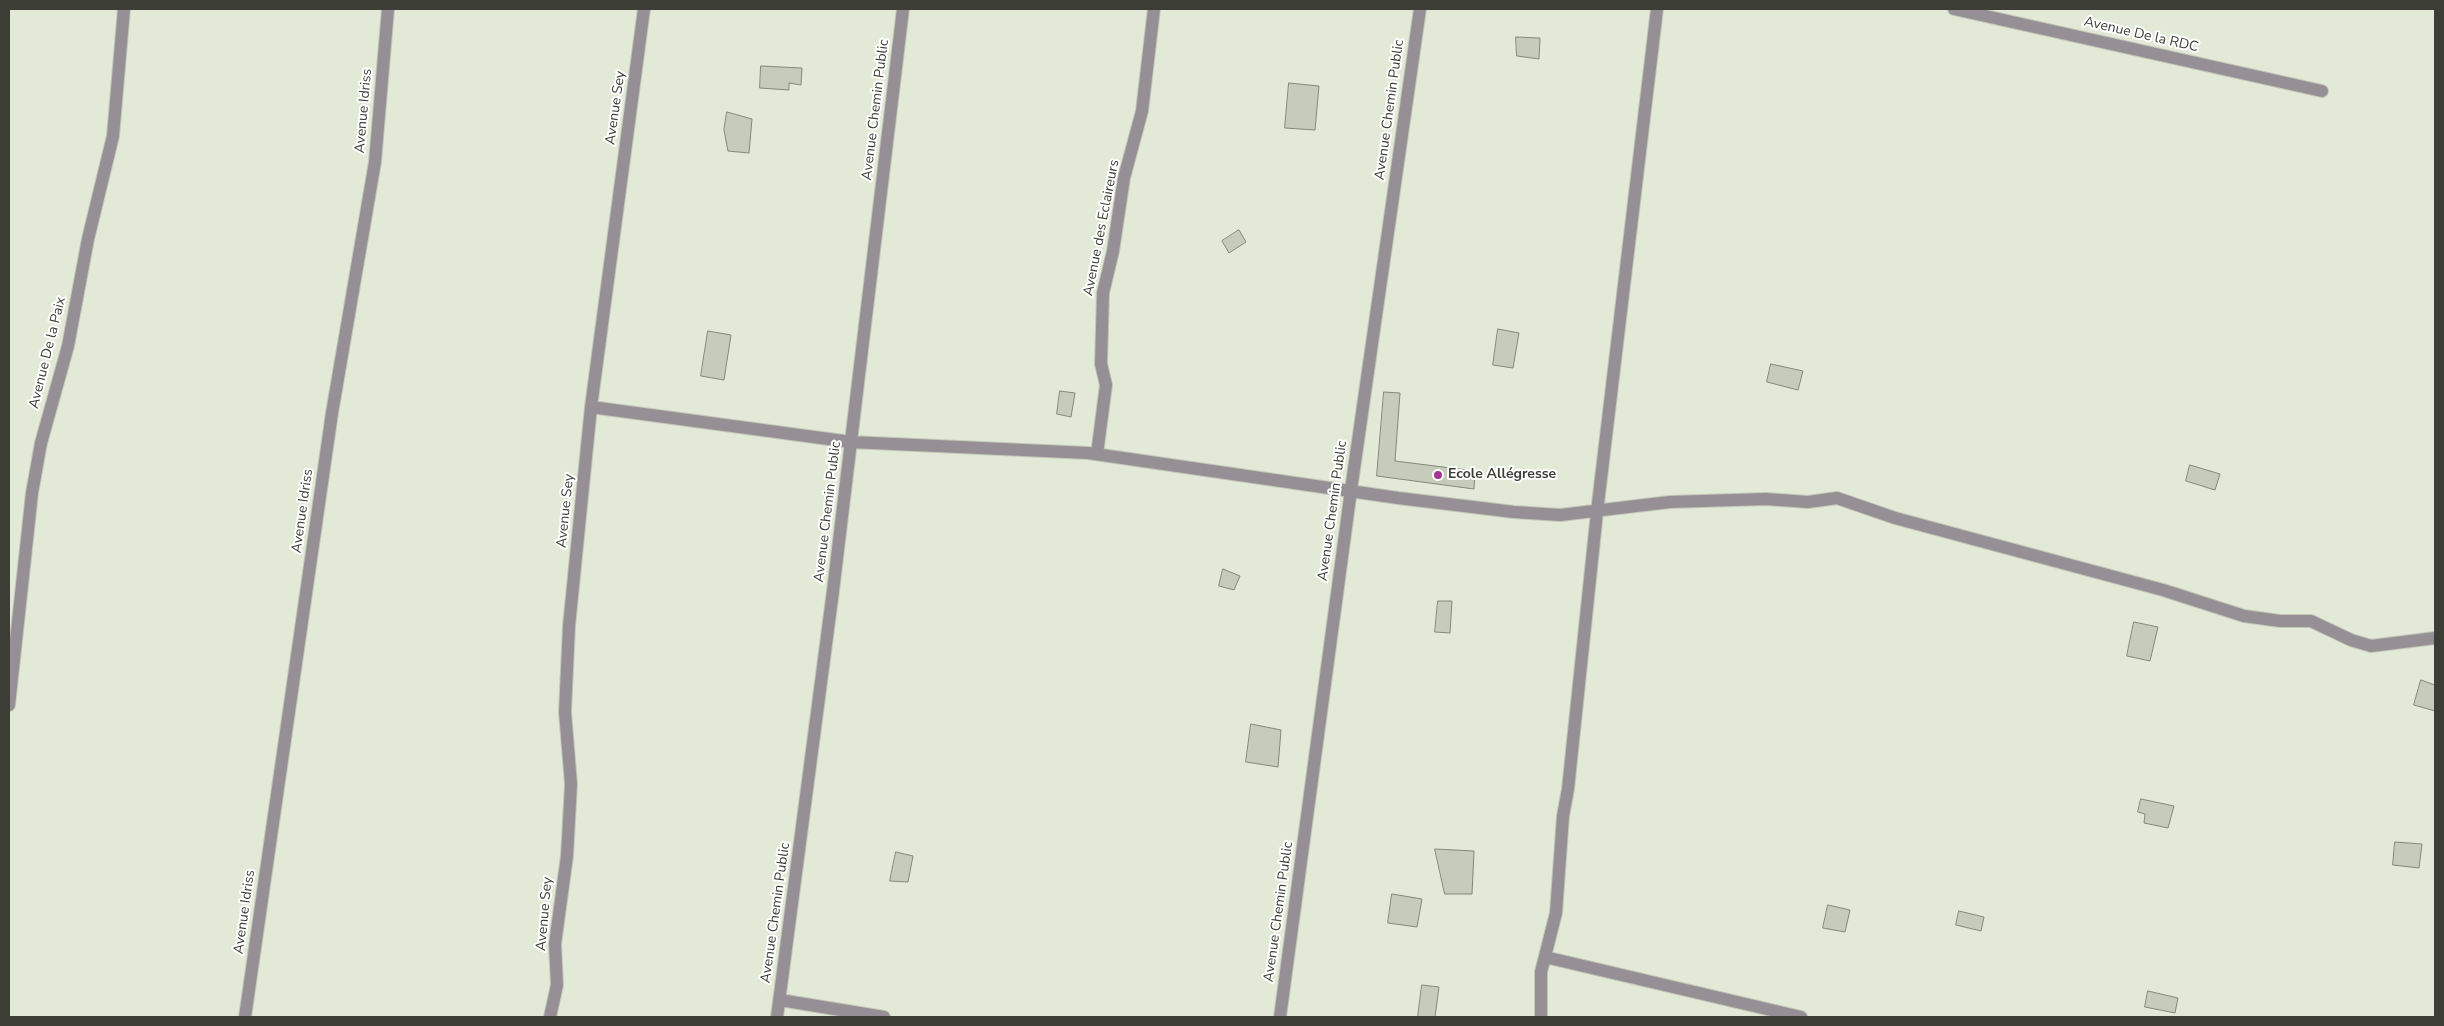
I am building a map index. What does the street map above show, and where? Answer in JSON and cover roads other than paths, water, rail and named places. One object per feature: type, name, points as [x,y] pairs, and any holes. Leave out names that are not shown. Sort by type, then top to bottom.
[{"type":"street","name":"Avenue De la Paix","points":[[9,705],[32,493],[41,442],[68,346],[88,239],[113,136],[124,9]]},
{"type":"street","name":"Avenue Idriss","points":[[245,1017],[331,423],[375,162],[388,9]]},
{"type":"street","name":"Avenue Sey","points":[[550,1017],[557,985],[555,944],[567,856],[571,784],[565,712],[569,626],[591,407],[644,9]]},
{"type":"street","name":"Avenue Chemin Public","points":[[777,1017],[833,592],[903,9]]},
{"type":"street","name":"Avenue des Eclaireurs","points":[[1097,454],[1106,385],[1101,364],[1103,293],[1113,251],[1124,178],[1142,111],[1154,9]]},
{"type":"street","name":"Avenue Chemin Public","points":[[1280,1017],[1351,490],[1420,9]]},
{"type":"street","points":[[1541,1017],[1540,989],[1545,957],[1556,913],[1563,816],[1568,789],[1597,512],[1657,9]]},
{"type":"street","name":"Avenue De la RDC","points":[[1954,9],[2322,91]]},
{"type":"street","points":[[591,407],[851,442],[1097,454],[1450,505],[1514,512],[1560,514],[1597,512],[1670,502],[1766,499],[1808,502],[1837,498],[1895,518],[2163,590],[2244,616],[2280,621],[2311,621],[2351,640],[2371,646],[2435,638]]},
{"type":"street","points":[[1545,957],[1801,1017]]},
{"type":"street","points":[[780,1000],[884,1017]]},
{"type":"place","name":"Ecole Allégresse","points":[[1438,475]]}]
